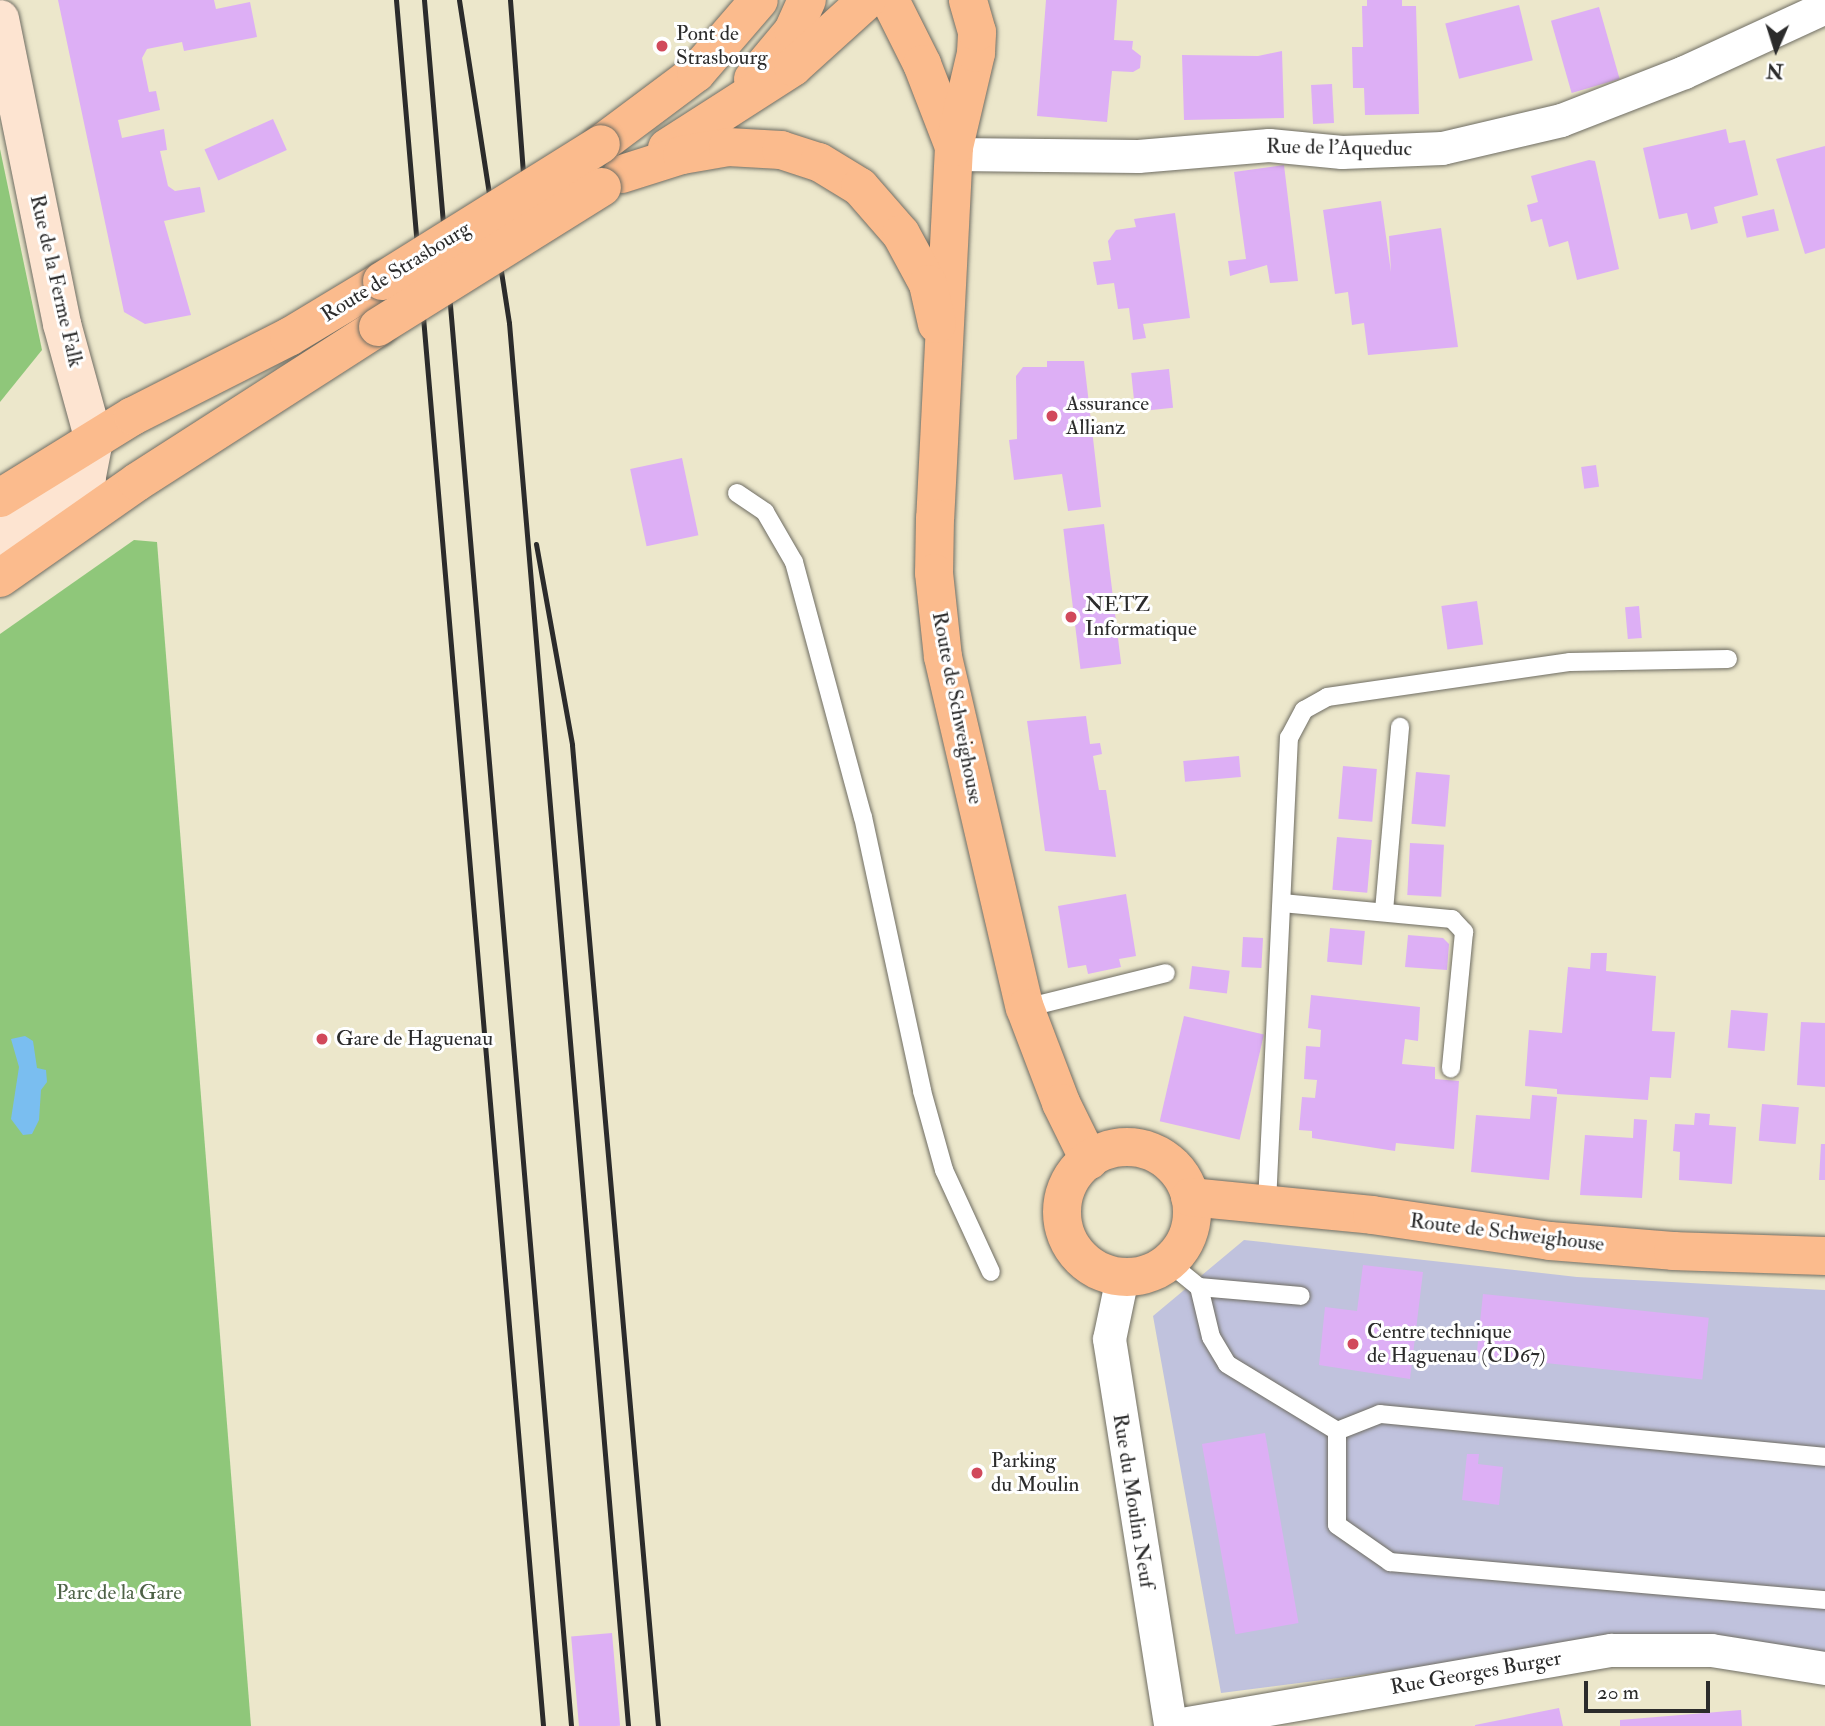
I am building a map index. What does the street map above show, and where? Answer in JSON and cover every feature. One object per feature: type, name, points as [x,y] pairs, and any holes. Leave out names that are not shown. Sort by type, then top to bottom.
[{"type":"main road","name":"Route de Strasbourg","points":[[726,114],[793,31],[807,0]]},
{"type":"main road","name":"Route de Strasbourg","points":[[0,498],[94,440],[279,343],[383,281],[608,168],[726,114],[830,38],[867,0]]},
{"type":"main road","points":[[890,0],[922,64],[954,150]]},
{"type":"main road","name":"Route de Schweighouse","points":[[968,0],[977,32],[976,53],[954,150],[934,573],[943,657],[1026,1008],[1057,1092],[1088,1160]]},
{"type":"main road","name":"Route de Strasbourg","points":[[0,578],[137,482],[378,327],[608,168],[696,73],[756,2]]},
{"type":"main road","points":[[608,168],[708,149],[760,148],[807,157],[860,187],[901,234],[928,285],[938,329],[943,396]]},
{"type":"main road","points":[[1127,1147],[1148,1150],[1167,1160],[1182,1177],[1190,1197],[1188,1237],[1168,1262],[1142,1275],[1122,1277],[1089,1265],[1067,1238],[1062,1217],[1063,1196],[1072,1176],[1088,1160],[1127,1147]]},
{"type":"main road","name":"Route de Schweighouse","points":[[1190,1197],[1267,1203],[1550,1241],[1673,1251],[1825,1256]]},
{"type":"street","name":"Rue de l'Aqueduc","points":[[954,150],[1163,156],[1269,145],[1342,152],[1442,148],[1561,120],[1684,72],[1825,7]]},
{"type":"street","name":"Rue de la Ferme Falk","points":[[0,19],[62,324],[94,440],[87,477],[0,539]]},
{"type":"street","name":"Rue du Moulin Neuf","points":[[1122,1277],[1109,1339],[1170,1726]]},
{"type":"street","name":"Rue Georges Burger","points":[[1170,1726],[1611,1650],[1710,1650],[1825,1668]]},
{"type":"lane","points":[[737,493],[765,512],[794,562],[863,817],[944,1170],[991,1272]]},
{"type":"lane","points":[[1267,1203],[1289,738],[1304,710],[1327,697],[1570,662],[1728,659]]},
{"type":"lane","points":[[1384,911],[1399,727]]},
{"type":"lane","points":[[1282,903],[1452,919],[1464,932],[1451,1068]]},
{"type":"lane","points":[[1026,1008],[1166,972]]},
{"type":"lane","points":[[1168,1262],[1199,1287],[1301,1296]]},
{"type":"lane","points":[[1199,1287],[1211,1337],[1227,1364],[1337,1431]]},
{"type":"lane","points":[[1337,1431],[1380,1414],[1825,1457]]},
{"type":"lane","points":[[1337,1431],[1337,1525],[1390,1562],[1825,1600]]},
{"type":"shaded area","name":"Centre technique de Haguenau (CD67)","points":[[1244,1240],[1577,1277],[1825,1290],[1825,1656],[1676,1635],[1221,1693],[1153,1316]]},
{"type":"green space","points":[[0,149],[42,350],[0,402]]},
{"type":"green space","name":"Parc de la Gare","points":[[134,540],[157,542],[251,1726],[0,1726],[0,634]]},
{"type":"water","points":[[25,1036],[33,1041],[37,1068],[46,1070],[47,1082],[41,1090],[39,1120],[32,1134],[23,1135],[11,1119],[19,1067],[11,1039]]},
{"type":"building","points":[[58,0],[214,0],[216,9],[250,2],[257,37],[184,51],[182,42],[147,49],[142,58],[149,92],[156,91],[160,110],[118,120],[122,138],[164,129],[167,150],[160,151],[168,186],[175,191],[200,187],[205,212],[164,221],[191,315],[145,324],[124,312]]},
{"type":"building","points":[[1046,0],[1117,0],[1114,40],[1133,41],[1132,49],[1141,56],[1140,68],[1133,72],[1112,71],[1107,122],[1037,116]]},
{"type":"building","points":[[1367,0],[1402,0],[1402,6],[1416,6],[1419,114],[1365,115],[1364,88],[1353,88],[1352,47],[1363,47],[1362,6],[1367,6]]},
{"type":"building","points":[[1519,5],[1533,60],[1459,79],[1445,23]]},
{"type":"building","points":[[1599,7],[1620,79],[1572,93],[1551,21]]},
{"type":"building","points":[[1282,51],[1284,118],[1184,120],[1182,55],[1258,56]]},
{"type":"building","points":[[1332,84],[1334,123],[1313,124],[1311,85]]},
{"type":"building","points":[[273,119],[287,150],[218,181],[204,150]]},
{"type":"building","points":[[1726,129],[1729,143],[1745,140],[1758,195],[1714,207],[1718,223],[1691,230],[1687,213],[1659,219],[1643,148]]},
{"type":"building","points":[[1825,146],[1825,248],[1805,254],[1776,159]]},
{"type":"building","points":[[1589,160],[1595,161],[1619,269],[1577,280],[1568,241],[1549,247],[1542,219],[1531,222],[1527,205],[1538,202],[1531,176]]},
{"type":"building","points":[[1284,165],[1298,281],[1270,283],[1267,265],[1230,276],[1228,261],[1246,259],[1234,172]]},
{"type":"building","points":[[1381,201],[1391,272],[1389,236],[1441,228],[1458,347],[1368,355],[1364,323],[1352,325],[1348,292],[1335,294],[1323,210]]},
{"type":"building","points":[[1774,209],[1779,230],[1747,238],[1742,216]]},
{"type":"building","points":[[1175,213],[1190,318],[1143,324],[1146,338],[1133,340],[1129,308],[1118,309],[1114,283],[1097,285],[1093,262],[1111,260],[1108,241],[1116,230],[1136,227],[1134,219]]},
{"type":"building","name":"Assurance Allianz","points":[[1047,361],[1084,361],[1101,507],[1068,511],[1062,474],[1014,480],[1009,440],[1017,439],[1016,376],[1023,367],[1047,367]]},
{"type":"building","points":[[1169,369],[1173,408],[1135,412],[1131,373]]},
{"type":"building","points":[[682,458],[698,535],[647,546],[630,469]]},
{"type":"building","points":[[1596,465],[1599,487],[1584,489],[1581,467]]},
{"type":"building","points":[[1104,524],[1121,664],[1080,669],[1063,529]]},
{"type":"building","points":[[1477,601],[1483,645],[1447,650],[1441,606]]},
{"type":"building","points":[[1639,606],[1642,638],[1628,639],[1625,607]]},
{"type":"building","points":[[1086,716],[1090,744],[1100,743],[1102,754],[1093,756],[1099,790],[1106,790],[1116,857],[1045,851],[1027,721]]},
{"type":"building","points":[[1239,756],[1241,777],[1185,782],[1183,761]]},
{"type":"building","points":[[1343,766],[1377,769],[1372,822],[1338,819]]},
{"type":"building","points":[[1416,772],[1450,775],[1445,827],[1411,824]]},
{"type":"building","points":[[1337,837],[1372,840],[1367,893],[1332,890]]},
{"type":"building","points":[[1410,843],[1444,845],[1441,897],[1407,895]]},
{"type":"building","points":[[1126,894],[1136,956],[1119,959],[1121,967],[1088,974],[1086,965],[1068,968],[1058,906]]},
{"type":"building","points":[[1330,928],[1365,931],[1362,965],[1327,962]]},
{"type":"building","points":[[1408,935],[1443,938],[1449,944],[1447,970],[1405,967]]},
{"type":"building","points":[[1243,937],[1263,938],[1261,968],[1241,967]]},
{"type":"building","points":[[1591,953],[1607,953],[1606,971],[1656,976],[1652,1031],[1675,1032],[1671,1078],[1650,1077],[1648,1100],[1557,1094],[1557,1089],[1525,1086],[1529,1030],[1562,1033],[1568,967],[1590,969]]},
{"type":"building","points":[[1192,966],[1230,971],[1227,993],[1189,989]]},
{"type":"building","points":[[1311,995],[1420,1007],[1418,1041],[1405,1039],[1402,1064],[1435,1067],[1435,1079],[1459,1081],[1454,1149],[1396,1143],[1395,1151],[1312,1138],[1312,1131],[1299,1130],[1302,1097],[1315,1098],[1317,1080],[1304,1079],[1306,1046],[1320,1047],[1321,1030],[1308,1028]]},
{"type":"building","points":[[1731,1010],[1768,1013],[1765,1051],[1728,1048]]},
{"type":"building","points":[[1184,1016],[1264,1034],[1240,1140],[1160,1121]]},
{"type":"building","points":[[1801,1022],[1825,1023],[1825,1087],[1797,1085]]},
{"type":"building","points":[[1532,1095],[1557,1097],[1549,1180],[1471,1172],[1476,1115],[1530,1119]]},
{"type":"building","points":[[1762,1104],[1799,1107],[1796,1144],[1759,1141]]},
{"type":"building","points":[[1695,1113],[1710,1114],[1709,1125],[1736,1127],[1732,1184],[1679,1180],[1680,1152],[1673,1151],[1675,1124],[1694,1125]]},
{"type":"building","points":[[1634,1119],[1647,1120],[1642,1198],[1580,1195],[1585,1135],[1633,1138]]},
{"type":"building","points":[[1821,1144],[1825,1144],[1825,1180],[1819,1180]]},
{"type":"building","points":[[1363,1265],[1423,1272],[1410,1379],[1319,1365],[1325,1307],[1357,1311]]},
{"type":"building","points":[[1483,1294],[1709,1318],[1702,1379],[1477,1356]]},
{"type":"building","points":[[1265,1433],[1299,1623],[1235,1634],[1202,1444]]},
{"type":"building","points":[[1467,1454],[1479,1454],[1478,1464],[1503,1467],[1499,1505],[1462,1500]]},
{"type":"building","points":[[612,1633],[620,1726],[579,1726],[571,1637]]},
{"type":"building","points":[[1559,1708],[1563,1726],[1475,1726],[1475,1725]]},
{"type":"building","points":[[1741,1710],[1742,1726],[1620,1726],[1620,1720]]},
{"type":"railway","points":[[396,0],[543,1726]]},
{"type":"railway","points":[[424,0],[571,1726]]},
{"type":"railway","points":[[459,0],[509,323],[628,1726]]},
{"type":"railway","points":[[510,0],[524,186]]},
{"type":"railway","points":[[536,544],[572,745],[658,1726]]},
{"type":"place","name":"Pont de Strasbourg","points":[[662,46]]},
{"type":"place","name":"Assurance Allianz","points":[[1052,416]]},
{"type":"place","name":"NETZ Informatique","points":[[1071,617]]},
{"type":"place","name":"Gare de Haguenau","points":[[322,1039]]},
{"type":"place","name":"Centre technique de Haguenau (CD67)","points":[[1353,1344]]},
{"type":"place","name":"Parking du Moulin","points":[[977,1473]]}]
